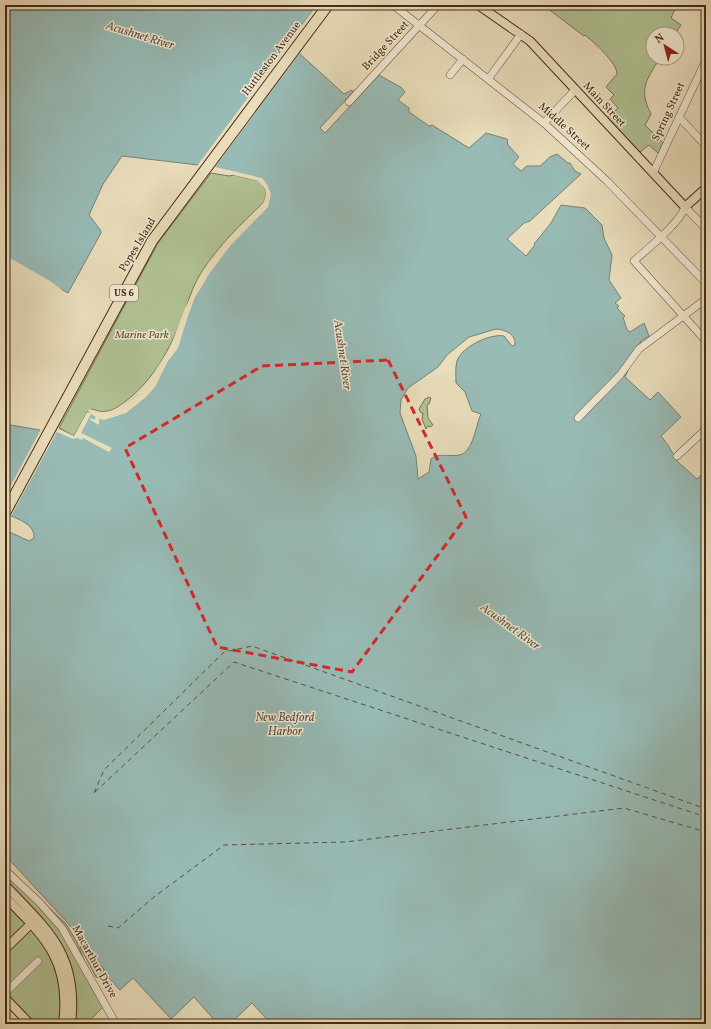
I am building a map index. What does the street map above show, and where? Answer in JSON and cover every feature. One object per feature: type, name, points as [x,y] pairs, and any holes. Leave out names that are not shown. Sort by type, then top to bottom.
[{"type":"highway","name":"Huttleston Avenue","points":[[200,174],[327,6]]},
{"type":"highway","name":"Popes Island","points":[[5,513],[152,241],[200,174]]},
{"type":"main road","name":"Main Street","points":[[478,5],[530,41],[685,207]]},
{"type":"main road","points":[[685,207],[706,188]]},
{"type":"main road","points":[[5,885],[34,921],[59,965],[65,996],[63,1024]]},
{"type":"main road","points":[[5,897],[34,921],[58,945],[69,971],[73,999],[71,1024]]},
{"type":"main road","points":[[5,949],[34,921]]},
{"type":"main road","points":[[5,998],[30,1024]]},
{"type":"street","name":"Middle Street","points":[[393,5],[489,78],[544,123],[606,181],[706,282]]},
{"type":"street","name":"Bridge Street","points":[[349,102],[438,5]]},
{"type":"street","points":[[489,78],[521,34]]},
{"type":"street","points":[[450,75],[463,58]]},
{"type":"street","name":"Spring Street","points":[[653,173],[704,69],[706,60]]},
{"type":"street","points":[[544,123],[575,90]]},
{"type":"street","points":[[679,118],[706,146]]},
{"type":"street","points":[[685,207],[683,213],[662,236],[634,262],[682,315],[705,336]]},
{"type":"street","name":"Main Street","points":[[685,207],[706,229]]},
{"type":"street","points":[[578,418],[620,376],[639,349],[682,315],[706,299]]},
{"type":"street","points":[[677,456],[706,429]]},
{"type":"street","name":"Macarthur Drive","points":[[5,870],[49,912],[66,934],[116,1024]]},
{"type":"street","points":[[5,993],[38,961]]},
{"type":"highlighted area","points":[[388,360],[466,517],[352,672],[217,647],[125,448],[262,366]]},
{"type":"green space","points":[[543,5],[677,5],[671,18],[680,26],[645,26],[645,66],[655,66],[646,84],[645,98],[651,114],[645,125],[663,143],[658,153],[649,145],[640,152],[607,118],[618,108],[610,99],[614,95],[606,87],[617,74],[616,69],[599,48],[585,35],[584,36]]},
{"type":"green space","name":"Marine Park","points":[[211,173],[229,176],[234,175],[259,181],[265,189],[266,194],[264,202],[238,227],[207,263],[193,289],[172,342],[160,364],[145,383],[126,401],[114,409],[97,411],[93,409],[87,412],[74,436],[59,428],[158,243]]},
{"type":"green space","points":[[429,397],[431,398],[429,404],[427,405],[428,418],[433,425],[430,427],[428,426],[426,429],[422,419],[423,413],[421,413],[419,409],[425,399]]},
{"type":"green space","points":[[5,865],[66,924],[77,942],[84,960],[107,1003],[86,1024],[33,1024],[5,994]]},
{"type":"green space","points":[[82,946],[104,969],[104,973],[99,978],[96,977],[80,947]]},
{"type":"water","name":"New Bedford Harbor","points":[[5,5],[317,5],[288,43],[344,94],[352,90],[353,92],[320,128],[325,133],[379,75],[402,88],[405,92],[398,100],[409,108],[409,112],[429,126],[432,125],[469,148],[486,133],[507,139],[508,145],[519,157],[513,164],[521,171],[527,166],[540,166],[550,157],[557,154],[570,163],[575,171],[581,174],[530,221],[524,223],[507,239],[526,256],[551,223],[561,205],[585,208],[602,225],[604,238],[612,255],[609,280],[621,298],[615,303],[619,306],[617,308],[625,316],[623,317],[627,330],[630,332],[644,323],[649,336],[641,341],[625,377],[650,400],[658,392],[681,417],[661,436],[677,461],[697,479],[706,471],[706,1024],[271,1024],[252,1003],[230,1024],[218,1024],[194,997],[171,1019],[133,978],[120,990],[104,973],[104,969],[82,946],[86,943],[5,855],[5,530],[29,541],[34,538],[28,525],[5,513],[5,424],[40,430],[53,438],[59,428],[74,436],[88,411],[99,415],[117,412],[148,386],[175,342],[214,257],[266,203],[268,192],[261,181],[198,165],[122,156],[103,184],[89,215],[101,233],[68,293],[5,257]],"holes":[[[496,329],[510,333],[514,338],[515,345],[512,346],[504,336],[484,339],[470,346],[464,351],[456,363],[456,383],[465,392],[472,411],[481,414],[468,449],[460,455],[440,455],[431,459],[429,472],[418,479],[416,456],[400,413],[401,400],[408,388],[438,367],[447,355],[469,337]]]},
{"type":"pier","points":[[317,5],[319,5],[291,43],[301,52],[215,167],[262,178],[267,184],[271,194],[268,207],[230,246],[209,274],[195,298],[178,348],[168,361],[155,387],[146,397],[126,413],[104,420],[99,419],[99,425],[90,420],[91,418],[94,420],[96,417],[88,411],[89,409],[100,413],[112,412],[136,396],[146,385],[170,348],[185,308],[209,262],[264,202],[266,194],[265,189],[258,181],[197,166]]},
{"type":"pier","points":[[5,255],[50,281],[64,291],[20,269],[5,258]]},
{"type":"pier","points":[[87,412],[91,414],[81,433],[112,448],[109,452],[83,438],[82,440],[77,438],[73,439],[57,432],[10,518],[5,515],[5,496],[41,429],[52,435],[59,427],[59,429],[74,436]]},
{"type":"ferry route","points":[[94,793],[104,770],[224,652],[252,646],[706,809]]},
{"type":"ferry route","points":[[95,792],[234,662],[706,817]]},
{"type":"ferry route","points":[[108,926],[118,928],[154,897],[224,845],[345,842],[624,808],[706,832]]},
{"type":"water label","name":"Acushnet River","points":[[140,36]]},
{"type":"water label","name":"Acushnet River","points":[[342,355]]},
{"type":"water label","name":"Acushnet River","points":[[510,627]]}]
